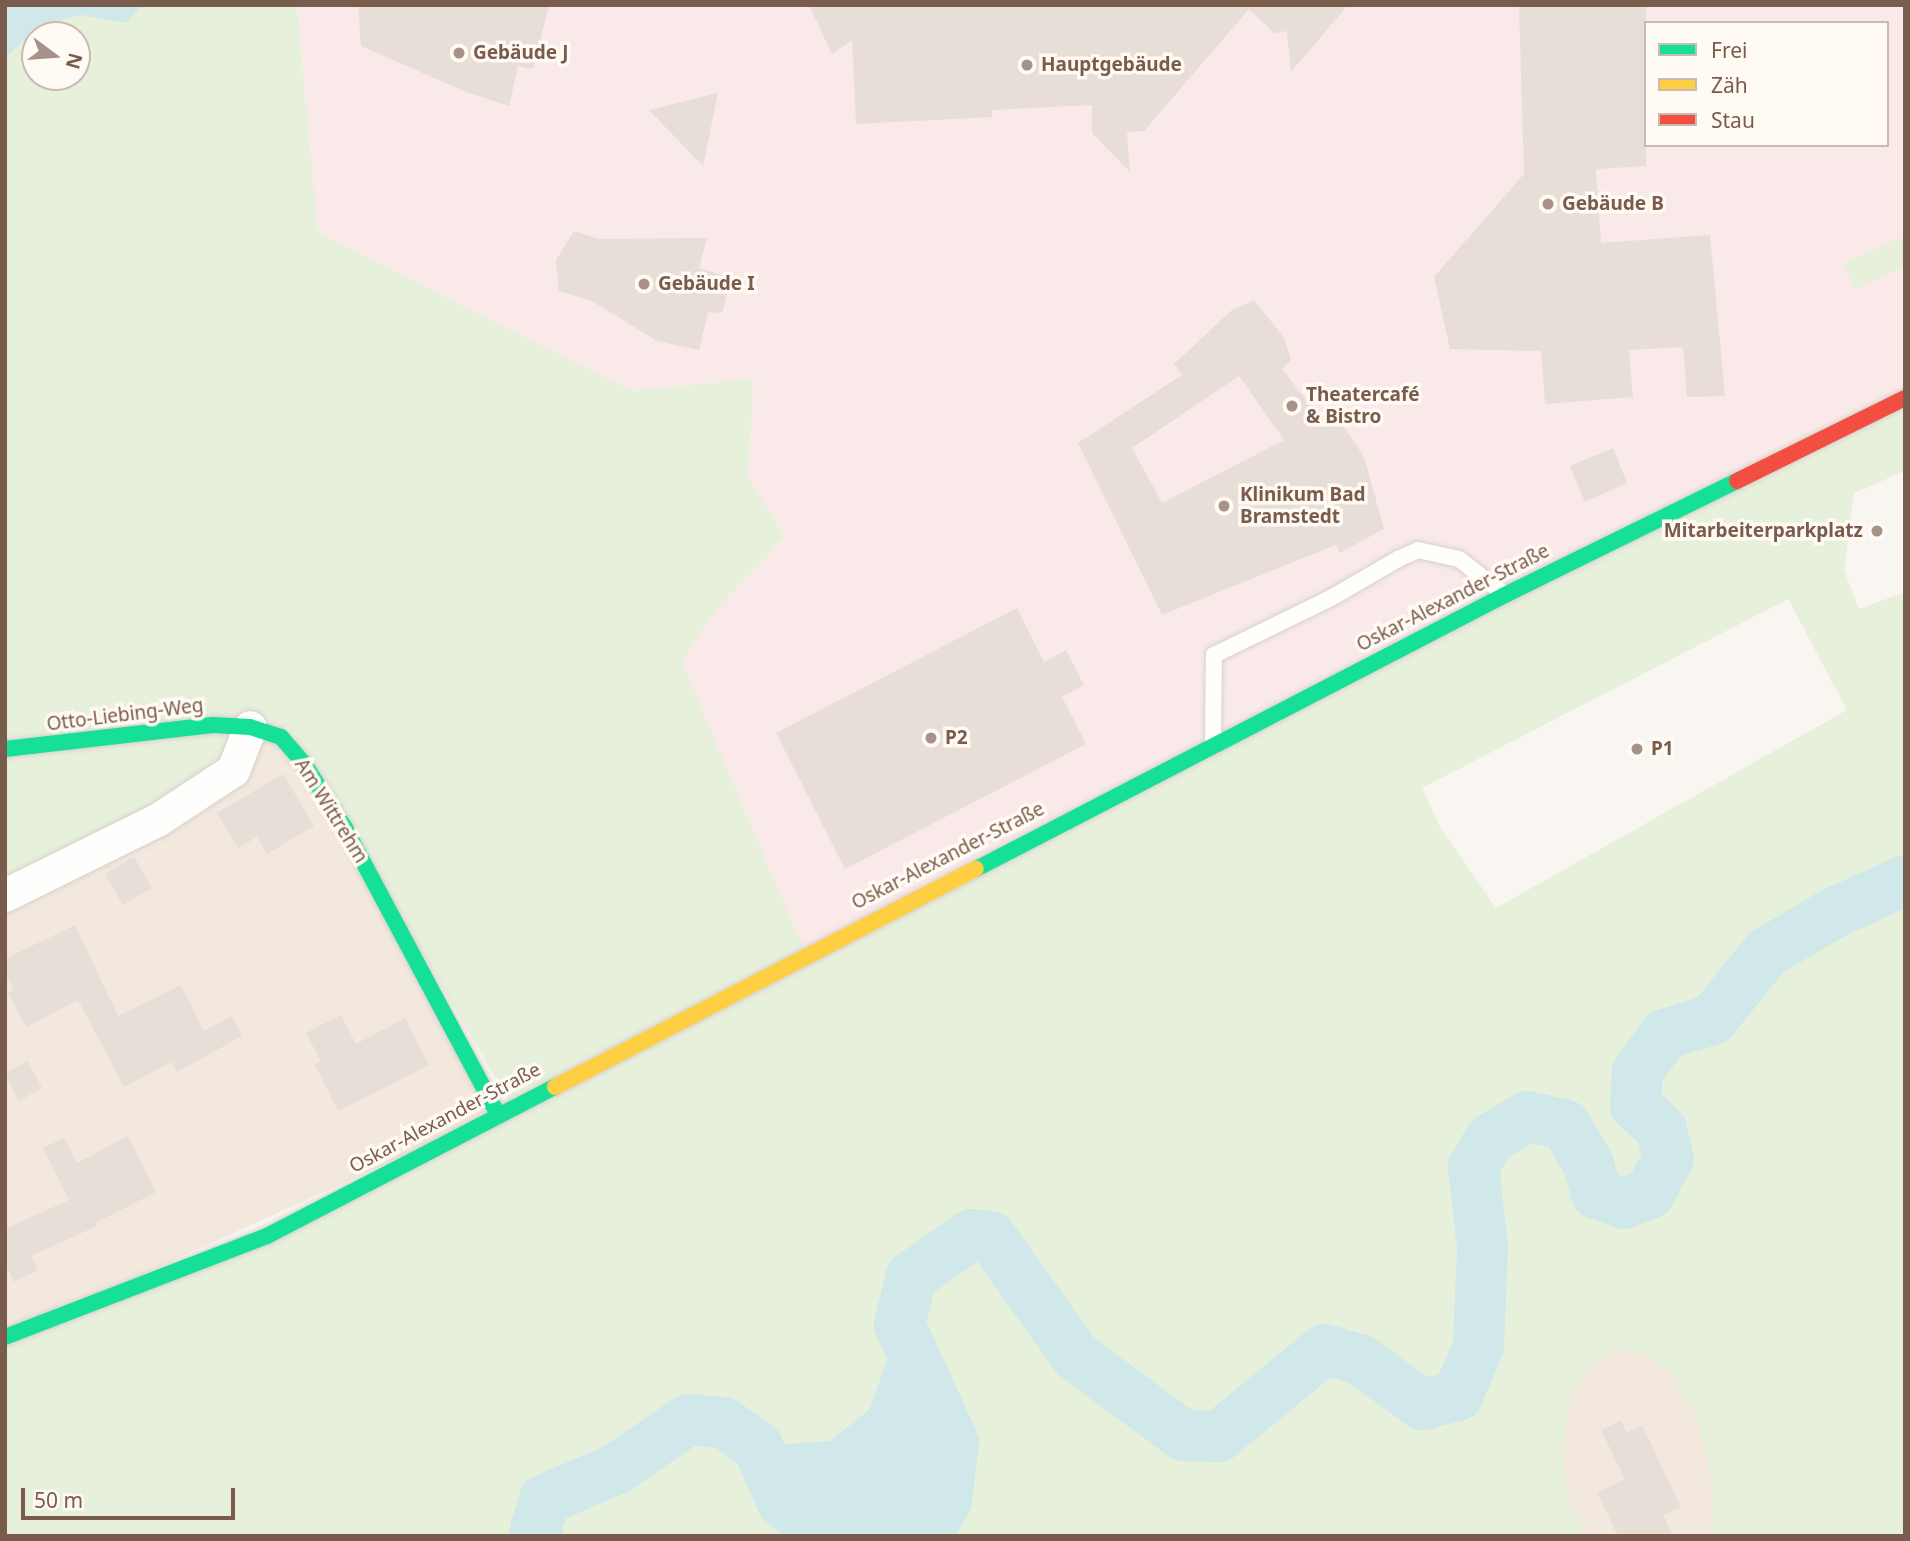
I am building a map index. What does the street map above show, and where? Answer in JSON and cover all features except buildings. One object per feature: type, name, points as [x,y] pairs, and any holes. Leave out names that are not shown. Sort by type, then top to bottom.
[{"type":"street","name":"Oskar-Alexander-Straße","points":[[5,1337],[268,1236],[497,1113],[1213,744],[1505,595],[1905,398]]},
{"type":"street","name":"Otto-Liebing-Weg","points":[[5,749],[213,726],[250,727]]},
{"type":"street","points":[[5,895],[157,820],[233,770],[250,727]]},
{"type":"street","name":"Am Wittrehm","points":[[250,727],[281,737],[312,775],[345,828],[497,1113]]},
{"type":"lane","points":[[1213,744],[1213,655],[1331,598],[1398,559],[1418,550],[1459,559],[1505,595]]},
{"type":"shaded area","name":"Klinikum Bad Bramstedt","points":[[297,5],[1905,5],[1905,399],[805,954],[704,733],[682,662],[713,614],[785,536],[748,477],[754,378],[631,391],[318,232]]},
{"type":"shaded area","points":[[250,727],[281,737],[497,1113],[5,1337],[5,895]]},
{"type":"shaded area","points":[[1613,1350],[1638,1351],[1673,1373],[1699,1422],[1713,1487],[1714,1536],[1586,1536],[1571,1506],[1561,1455],[1571,1401],[1590,1366]]},
{"type":"green space","points":[[142,5],[297,5],[318,232],[631,391],[754,378],[748,477],[785,536],[713,614],[682,662],[805,953],[1905,398],[1905,471],[1854,493],[1844,570],[1859,609],[1905,592],[1905,1536],[1714,1536],[1713,1487],[1699,1423],[1673,1373],[1638,1351],[1613,1350],[1590,1366],[1571,1401],[1561,1455],[1571,1506],[1586,1536],[5,1536],[5,1337],[268,1236],[508,1099],[288,726],[229,765],[5,891],[5,58],[21,43],[21,91],[91,91],[91,21],[59,21],[80,15],[127,23]],"holes":[[[1788,599],[1847,710],[1496,908],[1440,827],[1422,788]]]},
{"type":"green space","points":[[1903,237],[1905,267],[1855,289],[1844,263]]},
{"type":"water","points":[[5,5],[142,5],[127,23],[80,15],[59,21],[21,21],[21,43],[5,58]]},
{"type":"water","points":[[899,1324],[953,1442],[946,1500],[925,1536],[825,1536],[782,1502],[757,1446],[830,1441],[870,1409]]},
{"type":"waterway","points":[[925,1536],[946,1500],[953,1442],[899,1324],[911,1276],[971,1234],[990,1236],[1076,1356],[1183,1435],[1218,1436],[1324,1349],[1360,1359],[1422,1404],[1457,1395],[1478,1346],[1482,1247],[1473,1166],[1490,1138],[1527,1116],[1565,1125],[1588,1164],[1596,1193],[1623,1203],[1649,1193],[1668,1158],[1661,1129],[1635,1105],[1637,1071],[1664,1034],[1712,1019],[1766,952],[1834,912],[1905,880]]},
{"type":"waterway","points":[[537,1536],[535,1529],[544,1499],[615,1469],[688,1419],[723,1422],[757,1446],[782,1502],[825,1536]]},
{"type":"traffic: fast","points":[[976,869],[1505,595],[1737,481]]},
{"type":"traffic: fast","points":[[5,749],[213,725],[250,727],[281,737],[305,765],[345,828],[497,1113]]},
{"type":"traffic: fast","points":[[5,1337],[267,1236],[555,1087]]},
{"type":"traffic: slow","points":[[555,1087],[976,869]]},
{"type":"traffic: jam","points":[[1737,481],[1905,398]]},
{"type":"place","name":"Gebäude J","points":[[459,53]]},
{"type":"place","name":"Hauptgebäude","points":[[1027,65]]},
{"type":"place","name":"Gebäude B","points":[[1548,204]]},
{"type":"place","name":"Gebäude I","points":[[644,284]]},
{"type":"place","name":"Theatercafé & Bistro","points":[[1292,406]]},
{"type":"place","name":"Klinikum Bad Bramstedt","points":[[1224,506]]},
{"type":"place","name":"Mitarbeiterparkplatz","points":[[1877,531]]},
{"type":"place","name":"P2","points":[[931,738]]},
{"type":"place","name":"P1","points":[[1637,749]]}]
